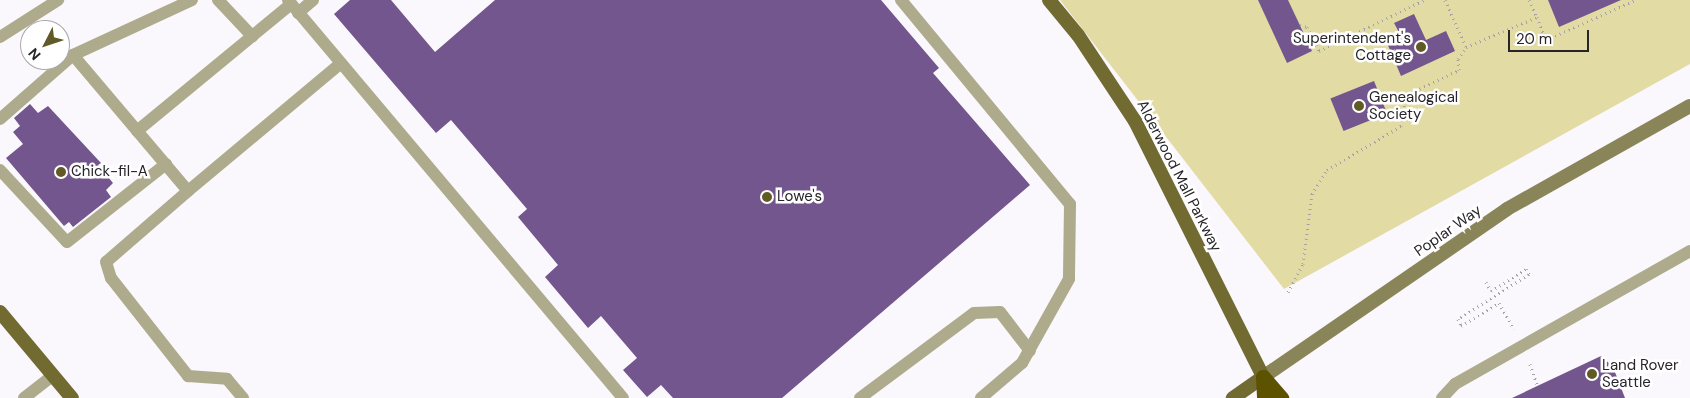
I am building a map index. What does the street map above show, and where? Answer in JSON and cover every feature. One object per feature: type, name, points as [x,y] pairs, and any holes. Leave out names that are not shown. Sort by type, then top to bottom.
[{"type":"highway","points":[[1262,377],[1264,398]]},
{"type":"highway","points":[[1262,377],[1281,398]]},
{"type":"main road","name":"Alderwood Mall Parkway","points":[[1049,0],[1078,36],[1135,122],[1262,377]]},
{"type":"main road","name":"Poplar Way","points":[[1233,398],[1508,209],[1688,110]]},
{"type":"main road","points":[[0,312],[72,398]]},
{"type":"lane","points":[[0,37],[58,0]]},
{"type":"lane","points":[[0,119],[73,55],[192,0]]},
{"type":"lane","points":[[218,0],[252,36]]},
{"type":"lane","points":[[137,131],[292,5],[314,0]]},
{"type":"lane","points":[[901,0],[1070,204],[1069,279],[1022,364],[981,398]]},
{"type":"lane","points":[[292,5],[622,398]]},
{"type":"lane","points":[[73,55],[188,191]]},
{"type":"lane","points":[[244,398],[227,379],[188,376],[108,270],[106,262],[341,63]]},
{"type":"lane","points":[[0,170],[67,242],[166,164]]},
{"type":"lane","points":[[1442,398],[1455,384],[1690,251]]},
{"type":"lane","points":[[860,398],[974,313],[1000,312],[1030,351]]},
{"type":"lane","points":[[24,398],[53,375]]},
{"type":"path","points":[[1300,25],[1307,27],[1319,51],[1424,0]]},
{"type":"path","points":[[1446,0],[1466,47]]},
{"type":"path","points":[[1529,0],[1546,40],[1635,0]]},
{"type":"path","points":[[1288,292],[1303,264],[1312,194],[1327,170],[1401,126],[1406,95],[1459,70],[1458,59],[1466,47],[1536,17]]},
{"type":"path","points":[[1486,282],[1491,291],[1526,269],[1530,274],[1458,319],[1462,326],[1499,303],[1523,345],[1538,387]]},
{"type":"shaded area","points":[[1060,0],[1690,0],[1690,64],[1284,289]]},
{"type":"building","name":"Lowe's","points":[[350,0],[391,0],[435,52],[495,0],[881,0],[939,68],[933,73],[1030,185],[782,398],[673,398],[661,385],[647,397],[623,370],[637,358],[601,316],[588,328],[545,277],[558,265],[518,217],[527,209],[451,120],[436,133],[334,14]]},
{"type":"building","points":[[1258,0],[1288,0],[1312,51],[1287,63]]},
{"type":"building","points":[[1548,0],[1621,0],[1559,27]]},
{"type":"building","name":"Superintendent's Cottage","points":[[1414,14],[1426,40],[1446,31],[1455,51],[1401,76],[1387,43],[1401,36],[1394,23]]},
{"type":"building","name":"Genealogical Society","points":[[1374,81],[1387,113],[1344,131],[1330,99]]},
{"type":"building","name":"Chick-fil-A","points":[[30,104],[38,113],[48,106],[101,163],[98,165],[113,183],[106,190],[111,197],[73,227],[69,222],[64,226],[6,158],[23,144],[13,132],[20,126],[14,118]]},
{"type":"building","name":"Land Rover Seattle","points":[[1601,356],[1613,367],[1625,398],[1512,398]]},
{"type":"place","name":"Superintendent's Cottage","points":[[1421,47]]},
{"type":"place","name":"Genealogical Society","points":[[1359,106]]},
{"type":"place","name":"Chick-fil-A","points":[[61,172]]},
{"type":"place","name":"Lowe's","points":[[767,197]]},
{"type":"place","name":"Land Rover Seattle","points":[[1592,374]]}]
